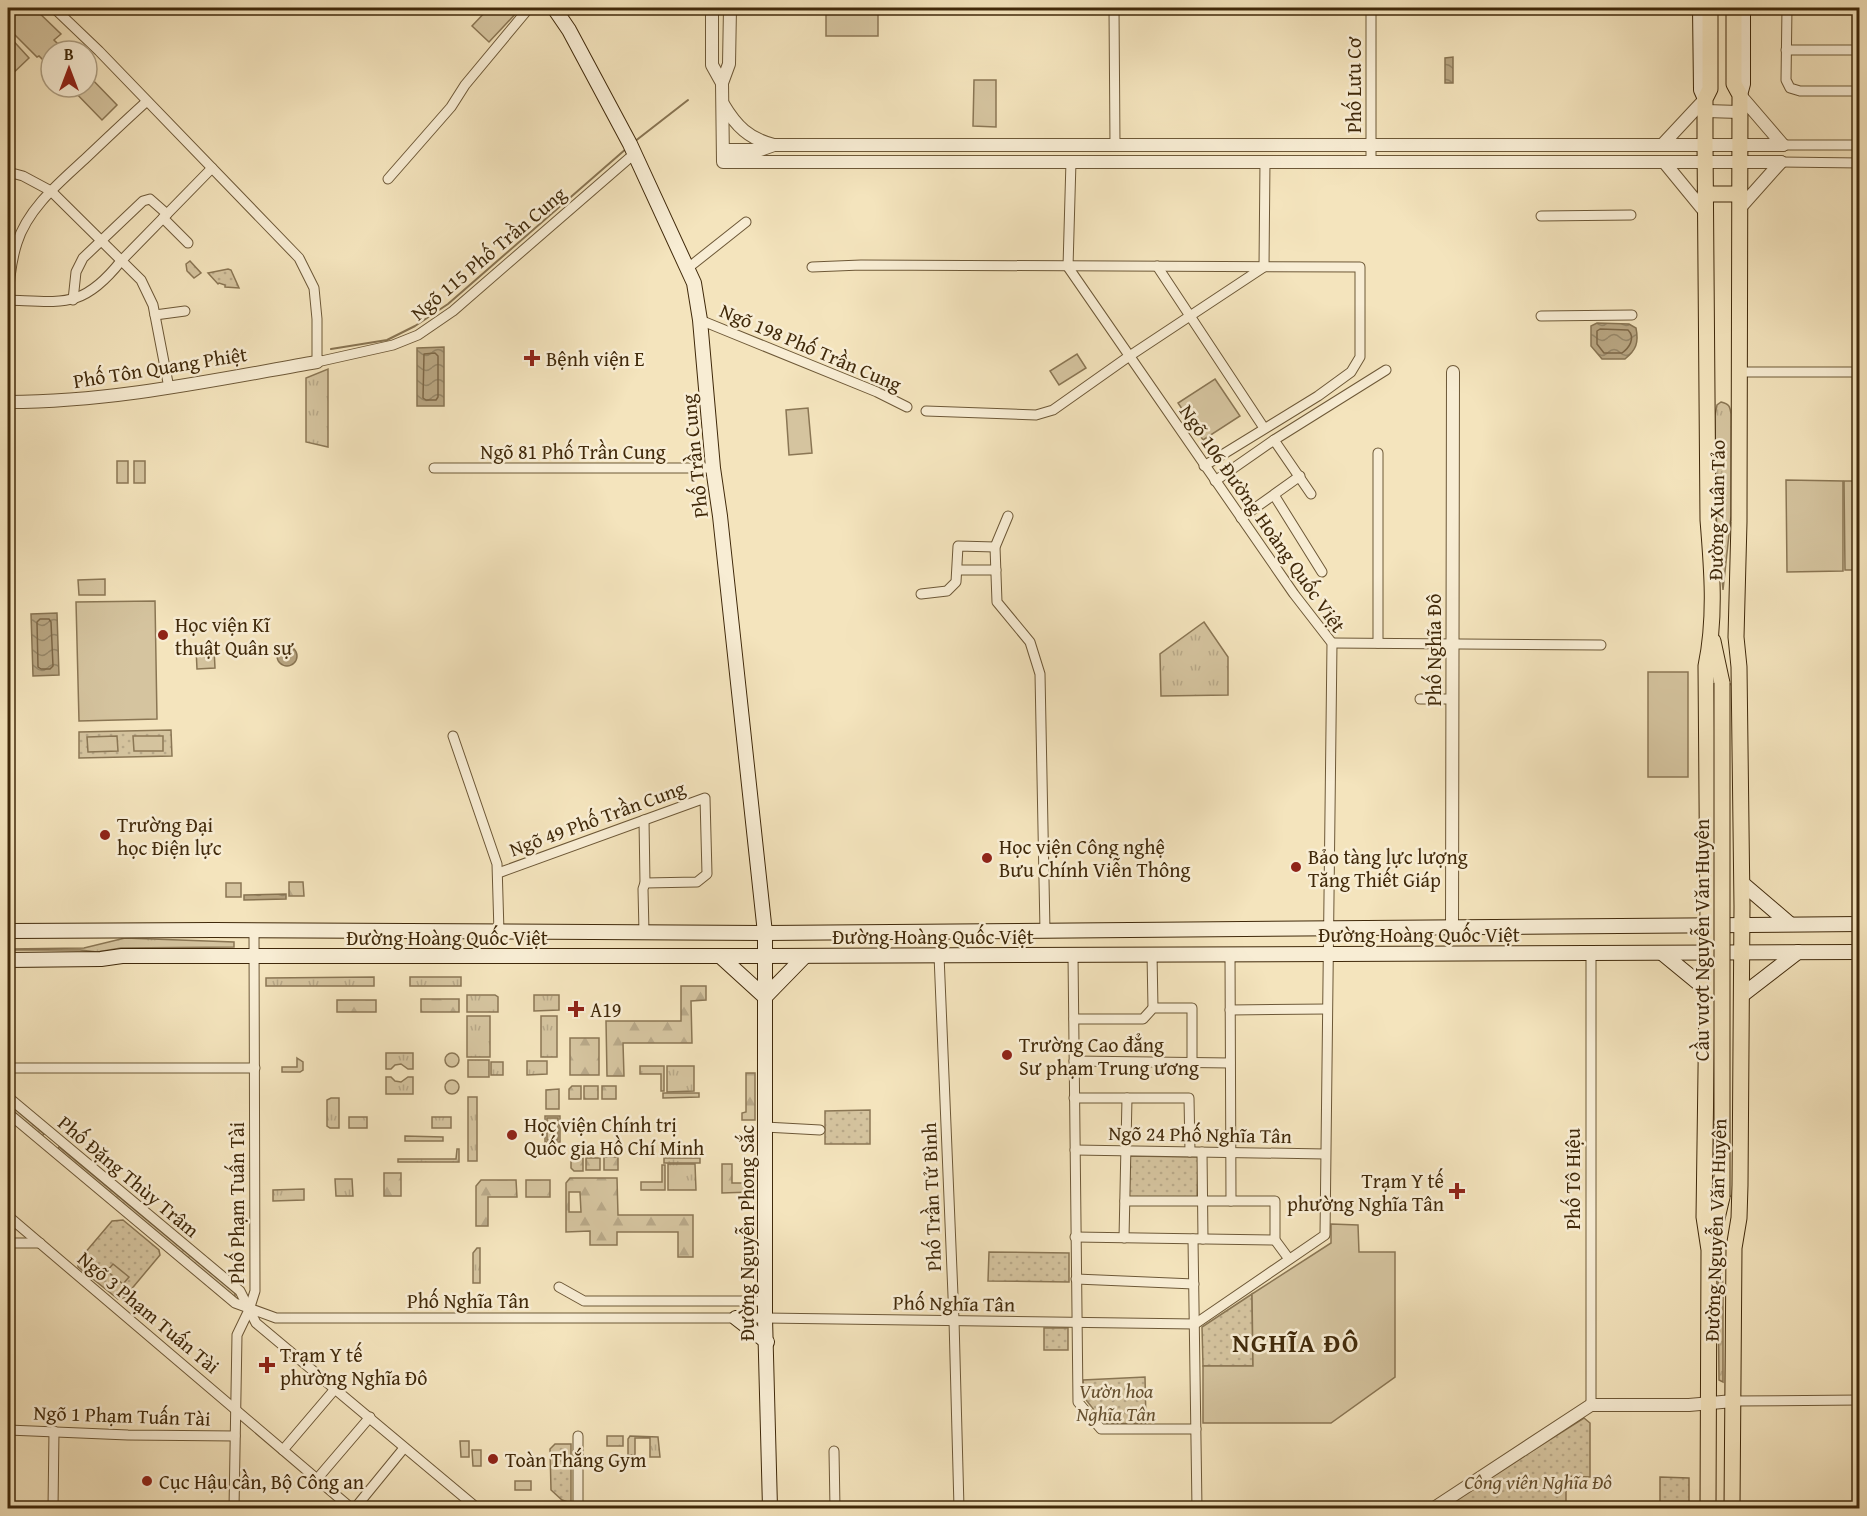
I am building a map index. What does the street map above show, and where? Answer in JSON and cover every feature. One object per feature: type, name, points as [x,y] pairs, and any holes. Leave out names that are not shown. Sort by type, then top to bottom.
[{"type":"main road","name":"Phố Trần Cung","points":[[554,8],[569,30],[633,150],[694,282],[700,320],[712,468],[720,516],[765,933],[765,956]]},
{"type":"main road","name":"Đường Xuân Tảo","points":[[1700,8],[1701,90],[1706,105]]},
{"type":"main road","name":"Đường Xuân Tảo","points":[[1707,952],[1706,666],[1712,635],[1708,520],[1705,144],[1706,105],[1710,89],[1710,8]]},
{"type":"main road","name":"Đường Xuân Tảo","points":[[1734,8],[1734,84],[1740,95]]},
{"type":"main road","name":"Đường Xuân Tảo","points":[[1742,952],[1739,667],[1736,637],[1739,522],[1739,112],[1743,84],[1743,8]]},
{"type":"main road","points":[[1705,194],[1739,202]]},
{"type":"main road","name":"Cầu vượt Nguyễn Văn Huyên","points":[[1712,635],[1722,683],[1722,1197],[1734,1248]]},
{"type":"main road","name":"Cầu vượt Nguyễn Văn Huyên","points":[[1722,683],[1736,637]]},
{"type":"main road","points":[[1707,855],[1716,868],[1728,872],[1737,864],[1740,857]]},
{"type":"main road","points":[[1742,883],[1790,924]]},
{"type":"main road","name":"Đường Hoàng Quốc Việt","points":[[8,931],[765,933],[1860,924]]},
{"type":"main road","points":[[1662,952],[1707,990]]},
{"type":"main road","name":"Đường Nguyễn Văn Huyên","points":[[1707,952],[1704,1217],[1709,1250],[1708,1509]]},
{"type":"main road","name":"Đường Nguyễn Văn Huyên","points":[[1732,1509],[1734,1248],[1739,1218],[1742,952]]},
{"type":"main road","points":[[1741,996],[1798,952]]},
{"type":"main road","name":"Đường Hoàng Quốc Việt","points":[[8,960],[101,959],[122,956],[1860,952]]},
{"type":"main road","points":[[720,956],[765,997],[805,956]]},
{"type":"main road","name":"Đường Nguyễn Phong Sắc","points":[[765,956],[765,1318],[771,1509]]},
{"type":"main road","points":[[1706,1020],[1716,1008],[1727,1004],[1737,1012],[1740,1022]]},
{"type":"main road","name":"Cầu vượt Nguyễn Văn Huyên","points":[[1709,1250],[1722,1197]]},
{"type":"main road","points":[[736,1318],[766,1342]]},
{"type":"street","points":[[54,8],[99,51],[299,258],[314,288],[317,362]]},
{"type":"street","points":[[388,179],[451,107],[465,85],[529,8]]},
{"type":"street","points":[[712,8],[712,65],[722,84]]},
{"type":"street","points":[[723,156],[722,84],[729,64],[730,8]]},
{"type":"street","points":[[1114,8],[1115,145]]},
{"type":"street","name":"Phố Lưu Cơ","points":[[1371,8],[1371,162]]},
{"type":"street","points":[[1787,8],[1786,80],[1790,88],[1794,91],[1860,92]]},
{"type":"street","points":[[1786,50],[1860,50]]},
{"type":"street","points":[[1740,95],[1783,145]]},
{"type":"street","points":[[8,402],[8,300],[17,242],[26,223],[51,191],[146,102]]},
{"type":"street","points":[[722,102],[737,125],[747,134],[774,146]]},
{"type":"street","points":[[1663,144],[1706,105],[1739,112]]},
{"type":"street","points":[[723,156],[774,146],[1860,145]]},
{"type":"street","name":"Ngõ 115 Phố Trần Cung","points":[[317,362],[393,345],[418,336],[453,311],[633,150]]},
{"type":"street","points":[[723,156],[1071,161],[1860,163]]},
{"type":"street","points":[[1068,267],[1071,161]]},
{"type":"street","points":[[1264,161],[1264,267]]},
{"type":"street","points":[[1664,162],[1705,212]]},
{"type":"street","points":[[1739,202],[1781,162]]},
{"type":"street","points":[[8,300],[62,302],[86,294],[108,277],[212,168]]},
{"type":"street","points":[[8,172],[23,176],[51,191],[145,286],[153,304],[169,388]]},
{"type":"street","points":[[73,300],[79,264],[92,248],[145,199],[150,199],[188,243]]},
{"type":"street","points":[[1541,216],[1631,215]]},
{"type":"street","points":[[688,268],[746,222]]},
{"type":"street","points":[[812,267],[861,265],[1360,267],[1360,357],[1351,372],[1318,396],[1204,466]]},
{"type":"street","points":[[1157,266],[1264,428]]},
{"type":"street","name":"Ngõ 106 Đường Hoàng Quốc Việt","points":[[1068,267],[1204,466],[1294,594],[1332,643],[1329,929]]},
{"type":"street","points":[[926,411],[1036,415],[1053,410],[1264,267]]},
{"type":"street","points":[[155,315],[185,310]]},
{"type":"street","points":[[1540,316],[1632,315]]},
{"type":"street","name":"Ngõ 198 Phố Trần Cung","points":[[700,320],[877,392],[907,407]]},
{"type":"street","name":"Phố Tôn Quang Phiệt","points":[[8,402],[92,399],[317,362]]},
{"type":"street","points":[[1215,481],[1274,440],[1386,370]]},
{"type":"street","name":"Phố Nghĩa Đô","points":[[1452,927],[1453,372]]},
{"type":"street","points":[[1739,372],[1860,372]]},
{"type":"street","points":[[1274,440],[1311,494]]},
{"type":"street","points":[[1378,453],[1378,643]]},
{"type":"street","name":"Ngõ 81 Phố Trần Cung","points":[[434,468],[712,468]]},
{"type":"street","points":[[1241,518],[1300,476]]},
{"type":"street","points":[[1274,495],[1322,572]]},
{"type":"street","points":[[1008,516],[995,547],[997,602],[1025,636],[1041,674],[1044,931]]},
{"type":"street","points":[[921,594],[947,591],[956,582],[958,546],[995,547]]},
{"type":"street","points":[[958,570],[996,570]]},
{"type":"street","points":[[1332,643],[1601,645]]},
{"type":"street","points":[[1420,699],[1452,699]]},
{"type":"street","points":[[453,736],[497,864],[499,932]]},
{"type":"street","name":"Ngõ 49 Phố Trần Cung","points":[[501,872],[705,798],[707,874],[697,882],[645,883]]},
{"type":"street","points":[[644,820],[644,932]]},
{"type":"street","points":[[1195,1324],[1325,1235],[1329,929]]},
{"type":"street","name":"Phố Phạm Tuấn Tài","points":[[234,1509],[237,1335],[255,1291],[254,931]]},
{"type":"street","name":"Phố Tô Hiệu","points":[[1591,952],[1591,1406]]},
{"type":"street","points":[[1074,1018],[1143,1019],[1153,1008],[1152,954]]},
{"type":"street","points":[[1230,954],[1231,1202]]},
{"type":"street","name":"Phố Trần Tử Bình","points":[[939,955],[954,1320],[958,1509]]},
{"type":"street","points":[[1073,955],[1078,1402],[1101,1429],[1196,1429]]},
{"type":"street","points":[[1153,1008],[1192,1008],[1192,1063]]},
{"type":"street","points":[[1230,1010],[1328,1009]]},
{"type":"street","points":[[1074,1061],[1230,1063]]},
{"type":"street","points":[[8,1068],[255,1068]]},
{"type":"street","name":"Phố Đặng Thùy Trâm","points":[[8,1097],[240,1291],[256,1323],[477,1509]]},
{"type":"street","points":[[1074,1098],[1189,1098],[1190,1152]]},
{"type":"street","points":[[1124,1238],[1127,1098]]},
{"type":"street","name":"Phố Đặng Thùy Trâm","points":[[8,1113],[226,1296],[249,1310]]},
{"type":"street","points":[[765,1127],[820,1130]]},
{"type":"street","points":[[48,1147],[56,1137]]},
{"type":"street","name":"Ngõ 24 Phố Nghĩa Tân","points":[[1075,1150],[1326,1154]]},
{"type":"street","points":[[1202,1152],[1203,1239]]},
{"type":"street","points":[[1125,1201],[1275,1202],[1275,1240],[1289,1259]]},
{"type":"street","name":"Ngõ 3 Phạm Tuấn Tài","points":[[11,1219],[353,1509]]},
{"type":"street","points":[[1075,1237],[1275,1240]]},
{"type":"street","points":[[1193,1239],[1197,1509]]},
{"type":"street","points":[[8,1243],[40,1243]]},
{"type":"street","points":[[1076,1279],[1194,1284]]},
{"type":"street","points":[[559,1287],[584,1301],[766,1301]]},
{"type":"street","name":"Phố Nghĩa Tân","points":[[249,1310],[276,1318],[765,1318],[1195,1324]]},
{"type":"street","points":[[283,1450],[335,1389]]},
{"type":"street","points":[[1434,1509],[1591,1406],[1733,1401],[1860,1400]]},
{"type":"street","points":[[317,1479],[370,1417]]},
{"type":"street","name":"Ngõ 1 Phạm Tuấn Tài","points":[[8,1430],[128,1435],[235,1436]]},
{"type":"street","points":[[52,1509],[54,1431]]},
{"type":"street","points":[[578,1436],[578,1509]]},
{"type":"street","points":[[353,1509],[404,1448]]},
{"type":"street","points":[[834,1450],[835,1509]]},
{"type":"green space","points":[[23,8],[34,8],[61,34],[55,39],[39,39],[39,56],[37,57],[8,28],[8,22]]},
{"type":"green space","points":[[489,8],[521,8],[489,42],[472,26]]},
{"type":"green space","points":[[826,13],[878,13],[878,36],[826,36]]},
{"type":"green space","points":[[8,35],[29,58],[8,78]]},
{"type":"green space","points":[[974,80],[996,80],[996,127],[973,126]]},
{"type":"green space","points":[[99,86],[117,105],[102,120],[82,99],[99,99]]},
{"type":"green space","points":[[190,261],[201,273],[194,278],[187,271],[186,264]]},
{"type":"green space","points":[[231,270],[239,288],[218,284],[208,273]]},
{"type":"green space","points":[[1077,354],[1086,368],[1059,385],[1050,371]]},
{"type":"green space","points":[[328,369],[328,447],[306,442],[306,378]]},
{"type":"green space","points":[[1215,379],[1240,416],[1203,440],[1178,403]]},
{"type":"green space","points":[[1721,402],[1729,406],[1731,414],[1731,516],[1723,590],[1716,515],[1715,415],[1717,405]]},
{"type":"green space","points":[[808,408],[812,453],[789,455],[786,410]]},
{"type":"green space","points":[[117,461],[128,461],[128,483],[117,483]]},
{"type":"green space","points":[[134,461],[145,461],[145,483],[134,483]]},
{"type":"green space","points":[[1786,480],[1843,481],[1843,571],[1787,572]]},
{"type":"green space","points":[[1844,481],[1859,481],[1859,570],[1845,570]]},
{"type":"green space","points":[[105,579],[105,595],[79,595],[78,580]]},
{"type":"green space","points":[[155,601],[157,719],[79,721],[76,602]]},
{"type":"green space","points":[[1204,622],[1228,657],[1228,695],[1161,696],[1160,654]]},
{"type":"green space","points":[[196,648],[214,648],[215,668],[197,669]]},
{"type":"green space","points":[[1648,672],[1688,672],[1688,777],[1648,777]]},
{"type":"green space","points":[[171,730],[172,756],[79,758],[79,732]]},
{"type":"green space","points":[[117,736],[118,751],[88,752],[87,737]]},
{"type":"green space","points":[[133,736],[163,736],[163,751],[134,751]]},
{"type":"green space","points":[[289,882],[303,882],[304,896],[289,896]]},
{"type":"green space","points":[[226,883],[241,883],[241,897],[226,897]]},
{"type":"green space","points":[[125,938],[234,942],[234,947],[121,948],[97,952],[8,950],[84,948]]},
{"type":"green space","points":[[374,977],[374,986],[266,986],[266,978]]},
{"type":"green space","points":[[410,977],[461,977],[461,986],[410,986]]},
{"type":"green space","points":[[681,986],[706,986],[706,1000],[691,1001],[692,1043],[623,1043],[624,1076],[607,1076],[606,1021],[681,1021]]},
{"type":"green space","points":[[467,995],[495,995],[498,997],[498,1012],[467,1012]]},
{"type":"green space","points":[[534,995],[559,995],[559,1010],[534,1011]]},
{"type":"green space","points":[[421,999],[459,999],[459,1012],[421,1012]]},
{"type":"green space","points":[[337,1000],[376,1000],[376,1012],[337,1012]]},
{"type":"green space","points":[[467,1016],[490,1016],[490,1057],[467,1057]]},
{"type":"green space","points":[[541,1016],[557,1016],[557,1057],[541,1057]]},
{"type":"green space","points":[[570,1038],[599,1038],[599,1075],[570,1075]]},
{"type":"green space","points":[[386,1053],[413,1053],[413,1069],[408,1069],[401,1064],[386,1069]]},
{"type":"green space","points":[[452,1053],[457,1055],[459,1060],[457,1065],[452,1067],[447,1065],[445,1060],[447,1055]]},
{"type":"green space","points":[[297,1058],[303,1062],[303,1070],[282,1072],[282,1067],[297,1067]]},
{"type":"green space","points":[[468,1060],[489,1060],[489,1077],[468,1077]]},
{"type":"green space","points":[[527,1061],[547,1061],[547,1074],[527,1075]]},
{"type":"green space","points":[[491,1062],[503,1062],[503,1075],[491,1075]]},
{"type":"green space","points":[[640,1066],[664,1066],[664,1091],[661,1091],[661,1074],[640,1074]]},
{"type":"green space","points":[[667,1066],[694,1066],[694,1091],[667,1092]]},
{"type":"green space","points":[[746,1073],[755,1073],[755,1120],[742,1120],[742,1113],[746,1112]]},
{"type":"green space","points":[[386,1077],[401,1082],[408,1077],[413,1077],[413,1094],[386,1094]]},
{"type":"green space","points":[[452,1080],[457,1082],[459,1087],[457,1092],[452,1094],[447,1092],[445,1087],[447,1082]]},
{"type":"green space","points":[[572,1086],[581,1086],[581,1099],[569,1099],[569,1089]]},
{"type":"green space","points":[[584,1086],[598,1086],[598,1099],[584,1099]]},
{"type":"green space","points":[[602,1086],[616,1086],[616,1099],[602,1099]]},
{"type":"green space","points":[[559,1089],[559,1109],[546,1109],[546,1090]]},
{"type":"green space","points":[[663,1093],[699,1093],[699,1097],[663,1098]]},
{"type":"green space","points":[[468,1097],[477,1097],[477,1161],[468,1161]]},
{"type":"green space","points":[[339,1098],[339,1128],[327,1126],[327,1100]]},
{"type":"green space","points":[[8,1103],[44,1134],[41,1137],[8,1109]]},
{"type":"green space","points":[[870,1110],[870,1144],[825,1144],[825,1111]]},
{"type":"green space","points":[[545,1116],[560,1116],[560,1142],[545,1142]]},
{"type":"green space","points":[[349,1117],[367,1117],[367,1128],[349,1128]]},
{"type":"green space","points":[[432,1117],[451,1117],[451,1128],[432,1128]]},
{"type":"green space","points":[[547,1118],[558,1118],[558,1140],[547,1140]]},
{"type":"green space","points":[[405,1136],[443,1137],[443,1141],[405,1141]]},
{"type":"green space","points":[[59,1147],[235,1293],[235,1297],[58,1149]]},
{"type":"green space","points":[[457,1149],[459,1149],[459,1162],[398,1162],[398,1159],[456,1159]]},
{"type":"green space","points":[[1129,1156],[1198,1157],[1197,1198],[1129,1197]]},
{"type":"green space","points":[[604,1157],[618,1157],[618,1170],[604,1170]]},
{"type":"green space","points":[[571,1158],[583,1158],[583,1171],[574,1171],[571,1168]]},
{"type":"green space","points":[[586,1158],[600,1158],[600,1170],[586,1170]]},
{"type":"green space","points":[[664,1158],[700,1158],[700,1163],[664,1163]]},
{"type":"green space","points":[[668,1164],[695,1164],[696,1190],[668,1190]]},
{"type":"green space","points":[[722,1164],[732,1164],[732,1183],[751,1183],[751,1192],[722,1193]]},
{"type":"green space","points":[[662,1165],[665,1165],[665,1190],[641,1190],[641,1182],[662,1182]]},
{"type":"green space","points":[[384,1173],[401,1173],[401,1196],[384,1196]]},
{"type":"green space","points":[[570,1178],[617,1178],[618,1215],[693,1215],[693,1257],[678,1257],[678,1232],[617,1232],[617,1245],[590,1245],[590,1231],[566,1232],[566,1183]],"holes":[[[569,1192],[580,1192],[581,1212],[569,1212]]]},
{"type":"green space","points":[[335,1179],[352,1179],[353,1196],[336,1196]]},
{"type":"green space","points":[[481,1180],[516,1180],[517,1197],[488,1197],[488,1226],[476,1226],[476,1186]]},
{"type":"green space","points":[[526,1180],[550,1180],[550,1197],[526,1197]]},
{"type":"green space","points":[[304,1189],[304,1200],[273,1201],[273,1190]]},
{"type":"green space","points":[[123,1220],[159,1250],[160,1255],[124,1298],[118,1299],[78,1267],[78,1261],[112,1221]]},
{"type":"green space","points":[[1331,1224],[1358,1225],[1359,1252],[1395,1252],[1395,1377],[1331,1423],[1203,1423],[1203,1366],[1253,1366],[1252,1294],[1331,1243]]},
{"type":"green space","points":[[480,1248],[480,1283],[473,1283],[473,1253]]},
{"type":"green space","points":[[989,1252],[1069,1253],[1069,1282],[988,1281]]},
{"type":"green space","points":[[113,1264],[129,1277],[123,1284],[107,1271]]},
{"type":"green space","points":[[1721,1268],[1723,1382],[1719,1380],[1718,1284]]},
{"type":"green space","points":[[1252,1294],[1253,1366],[1203,1366],[1202,1327]]},
{"type":"green space","points":[[1044,1328],[1068,1328],[1068,1350],[1044,1350]]},
{"type":"green space","name":"Vườn hoa Nghĩa Tân","points":[[1145,1377],[1146,1423],[1105,1424],[1083,1396],[1083,1380]]},
{"type":"green space","name":"Công viên Nghĩa Đô","points":[[1584,1418],[1590,1423],[1590,1477],[1566,1476],[1566,1508],[1442,1508]]},
{"type":"green space","points":[[607,1436],[623,1436],[623,1446],[607,1446]]},
{"type":"green space","points":[[630,1436],[658,1437],[660,1457],[650,1457],[650,1438],[635,1438],[635,1455],[628,1455]]},
{"type":"green space","points":[[460,1441],[469,1441],[469,1457],[461,1457]]},
{"type":"green space","points":[[555,1444],[571,1444],[571,1503],[562,1500],[551,1490],[550,1449]]},
{"type":"green space","points":[[472,1450],[481,1450],[481,1466],[473,1466]]},
{"type":"green space","name":"Công viên Nghĩa Đô","points":[[1660,1477],[1689,1478],[1689,1508],[1660,1508]]},
{"type":"green space","points":[[515,1481],[531,1481],[531,1490],[515,1490]]},
{"type":"water","points":[[1453,57],[1453,83],[1445,83],[1445,58]]},
{"type":"water","points":[[1597,323],[1629,324],[1636,328],[1636,346],[1625,359],[1602,359],[1591,346],[1591,326]]},
{"type":"water","points":[[444,347],[444,406],[417,406],[417,348]]},
{"type":"water","points":[[57,613],[59,675],[33,676],[31,614]]},
{"type":"water","points":[[287,646],[294,649],[297,656],[294,663],[287,666],[280,663],[277,656],[280,649]]},
{"type":"water","points":[[286,894],[286,899],[244,900],[244,895]]},
{"type":"waterway","points":[[682,8],[687,12]]},
{"type":"waterway","points":[[634,142],[688,100]]},
{"type":"waterway","points":[[331,349],[387,340],[415,326],[448,304],[627,148]]},
{"type":"place","name":"Bệnh viện E","points":[[532,358]]},
{"type":"place","name":"Học viện Kĩ thuật Quân sự","points":[[163,635]]},
{"type":"place","name":"Trường Đại học Điện lực","points":[[105,835]]},
{"type":"place","name":"Học viện Công nghệ Bưu Chính Viễn Thông","points":[[987,858]]},
{"type":"place","name":"Bảo tàng lực lượng Tăng Thiết Giáp","points":[[1296,867]]},
{"type":"place","name":"A19","points":[[576,1009]]},
{"type":"place","name":"Trường Cao đẳng Sư phạm Trung ương","points":[[1007,1055]]},
{"type":"place","name":"Học viện Chính trị Quốc gia Hồ Chí Minh","points":[[512,1135]]},
{"type":"place","name":"Trạm Y tế phường Nghĩa Tân","points":[[1457,1191]]},
{"type":"place","name":"Trạm Y tế phường Nghĩa Đô","points":[[267,1365]]},
{"type":"place","name":"Toàn Thắng Gym","points":[[493,1459]]},
{"type":"place","name":"Cục Hậu cần, Bộ Công an","points":[[147,1481]]},
{"type":"district","name":"NGHĨA ĐÔ","points":[[1296,1342]]}]
